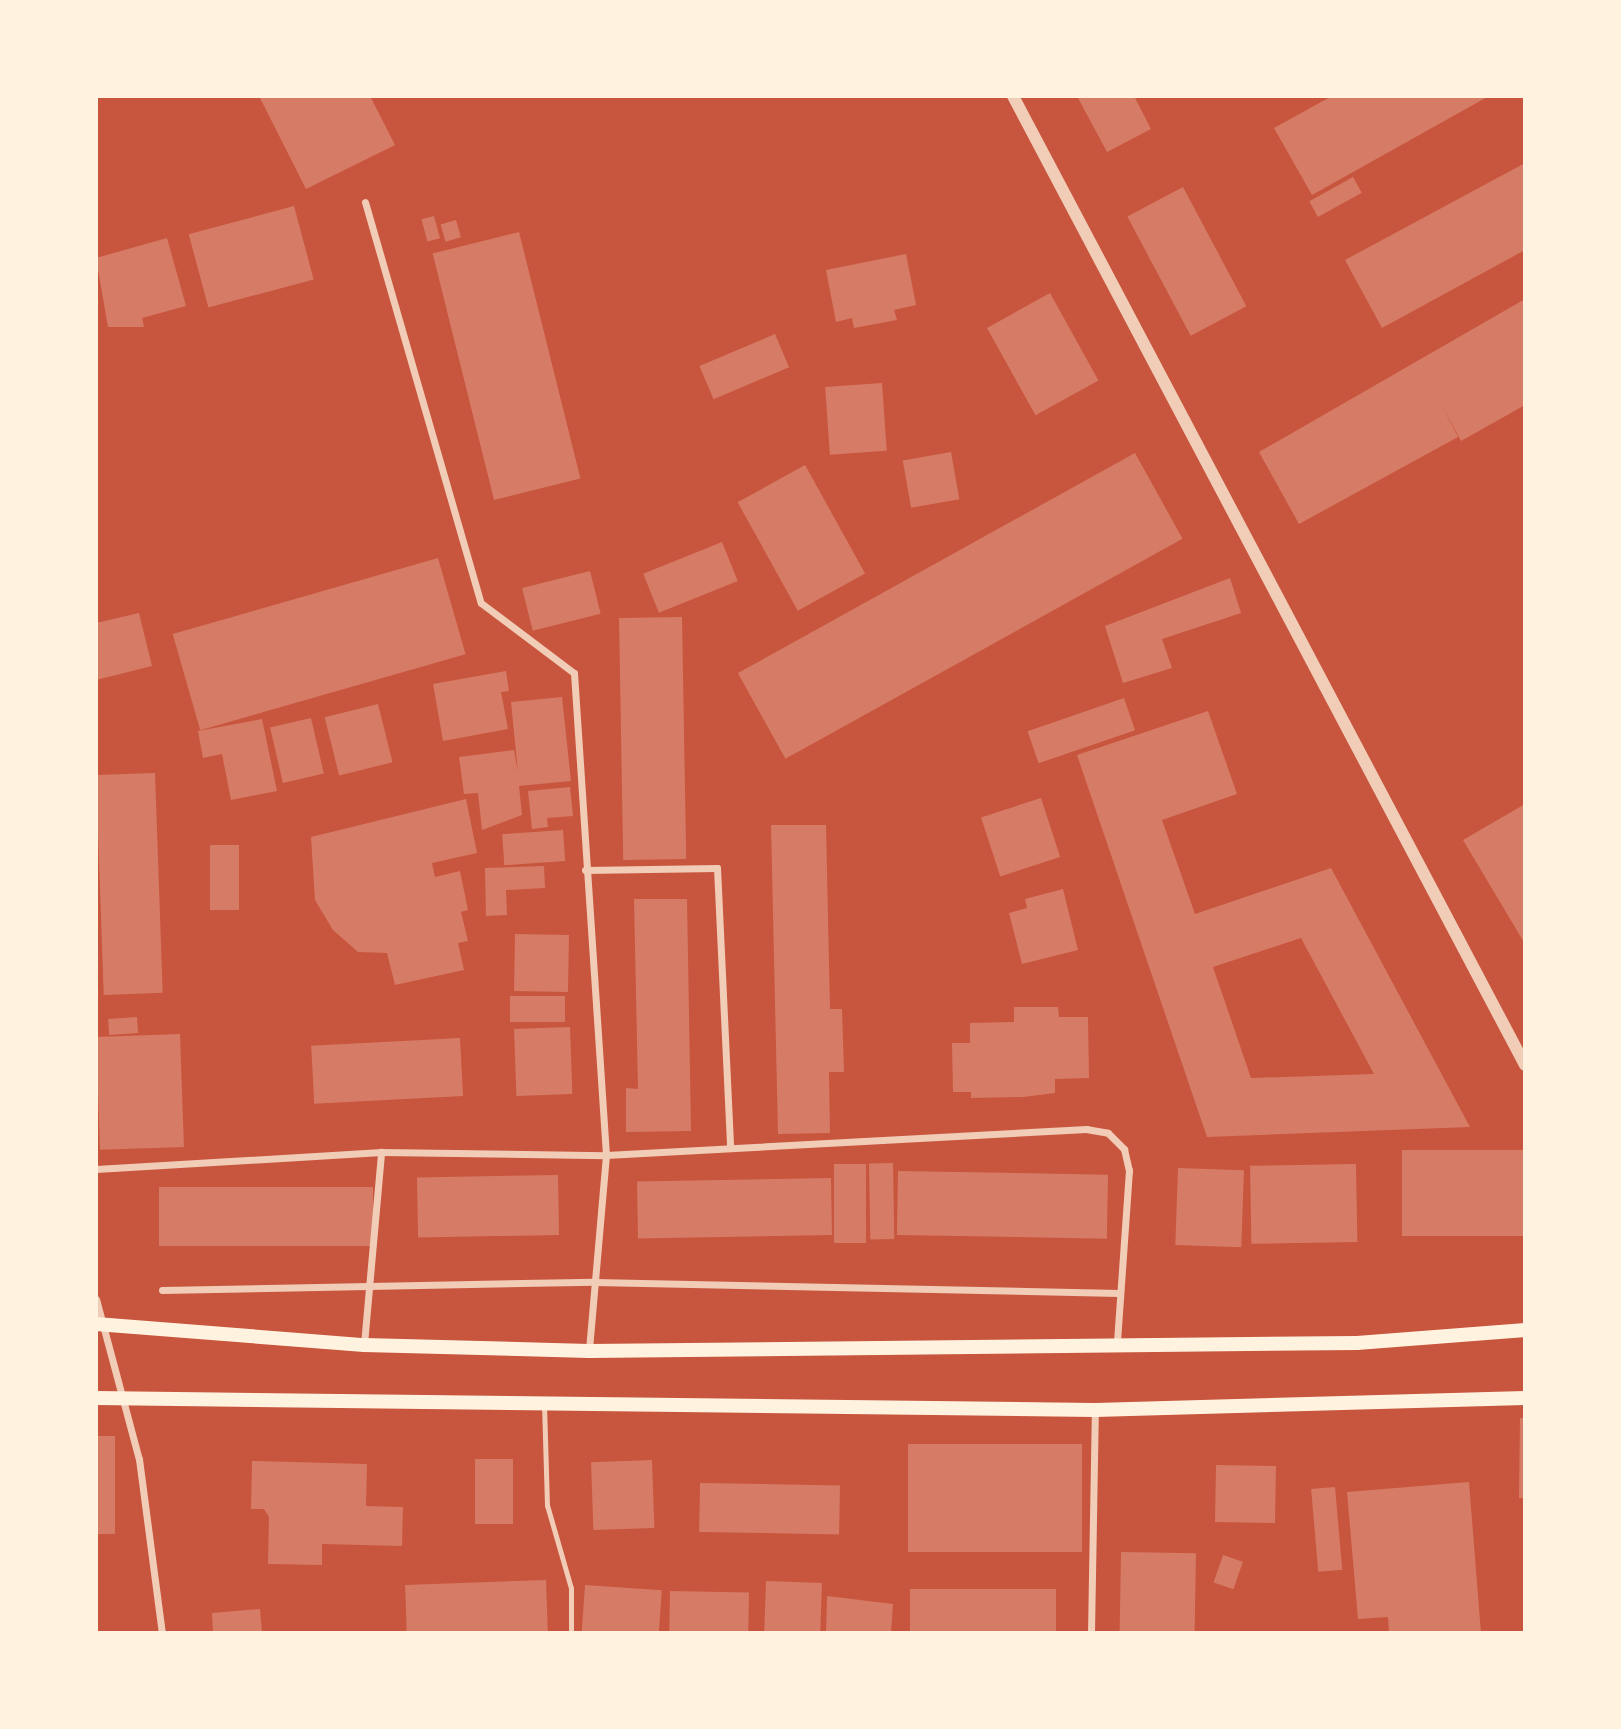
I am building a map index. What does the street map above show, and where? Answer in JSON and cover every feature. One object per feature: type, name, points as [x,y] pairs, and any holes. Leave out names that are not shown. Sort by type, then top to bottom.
[{"type":"main road","points":[[101,1324],[364,1345],[589,1351],[1117,1343],[1357,1343],[1525,1330]]},
{"type":"main road","points":[[96,1398],[1095,1410],[1525,1398]]},
{"type":"street","points":[[1013,96],[1524,1063]]},
{"type":"street","points":[[365,202],[481,603],[574,673],[584,870],[606,1155],[589,1351]]},
{"type":"street","points":[[584,870],[717,868],[730,1149]]},
{"type":"street","points":[[96,1169],[381,1152],[606,1155],[1108,1133],[1124,1149],[1129,1170],[1117,1343]]},
{"type":"street","points":[[364,1345],[372,1286],[381,1152]]},
{"type":"street","points":[[162,1290],[594,1282],[1119,1293]]},
{"type":"street","points":[[96,1298],[123,1398],[155,1541],[162,1633]]},
{"type":"street","points":[[1091,1633],[1095,1410]]},
{"type":"lane","points":[[544,1405],[547,1505],[570,1588],[571,1633]]},
{"type":"building","points":[[259,96],[370,96],[395,145],[306,189]]},
{"type":"building","points":[[1077,96],[1134,96],[1151,129],[1107,152]]},
{"type":"building","points":[[1332,96],[1489,96],[1312,195],[1274,128]]},
{"type":"building","points":[[1525,163],[1525,250],[1382,328],[1345,260]]},
{"type":"building","points":[[1353,177],[1362,193],[1318,217],[1309,201]]},
{"type":"building","points":[[1183,187],[1246,306],[1191,336],[1127,217]]},
{"type":"building","points":[[294,206],[314,279],[208,308],[189,234]]},
{"type":"building","points":[[434,216],[440,238],[427,242],[421,219]]},
{"type":"building","points":[[456,220],[461,237],[446,242],[441,224]]},
{"type":"building","points":[[519,232],[580,478],[494,500],[433,254]]},
{"type":"building","points":[[167,238],[186,306],[142,318],[144,327],[108,327],[96,258]]},
{"type":"building","points":[[906,254],[916,305],[894,310],[897,320],[854,328],[852,318],[836,322],[826,270]]},
{"type":"building","points":[[1050,293],[1098,380],[1036,415],[987,328]]},
{"type":"building","points":[[1525,299],[1525,405],[1461,441],[1440,402],[1458,437],[1299,524],[1259,452]]},
{"type":"building","points":[[775,334],[789,367],[714,399],[700,366]]},
{"type":"building","points":[[882,383],[887,451],[830,455],[825,387]]},
{"type":"building","points":[[951,452],[959,499],[911,508],[903,461]]},
{"type":"building","points":[[1135,453],[1183,539],[785,759],[738,673]]},
{"type":"building","points":[[805,465],[865,573],[798,611],[738,502]]},
{"type":"building","points":[[722,542],[738,581],[659,613],[643,574]]},
{"type":"building","points":[[438,558],[466,654],[200,730],[173,634]]},
{"type":"building","points":[[590,571],[601,614],[533,631],[522,588]]},
{"type":"building","points":[[1230,578],[1241,613],[1162,639],[1172,668],[1123,683],[1105,626]]},
{"type":"building","points":[[139,613],[152,666],[96,680],[96,623]]},
{"type":"building","points":[[682,617],[686,859],[623,860],[619,618]]},
{"type":"building","points":[[506,671],[509,691],[501,692],[508,729],[443,741],[433,684]]},
{"type":"building","points":[[562,697],[571,781],[519,786],[522,815],[482,830],[478,793],[464,794],[459,757],[514,750],[518,772],[511,702]]},
{"type":"building","points":[[1124,698],[1135,730],[1039,763],[1028,731]]},
{"type":"building","points":[[378,704],[393,762],[339,776],[325,717]]},
{"type":"building","points":[[1208,711],[1237,794],[1162,820],[1195,914],[1331,868],[1470,1127],[1207,1137],[1077,755]],"holes":[[[1301,938],[1374,1074],[1251,1078],[1213,967]]]},
{"type":"building","points":[[311,718],[324,774],[283,783],[270,727]]},
{"type":"building","points":[[262,719],[277,791],[231,800],[222,754],[203,758],[198,731]]},
{"type":"building","points":[[155,773],[163,993],[104,995],[96,775]]},
{"type":"building","points":[[570,787],[573,816],[547,818],[548,827],[532,829],[528,791]]},
{"type":"building","points":[[1041,798],[1060,857],[1000,876],[981,817]]},
{"type":"building","points":[[466,799],[477,853],[432,863],[435,877],[460,871],[468,910],[461,912],[468,941],[458,943],[464,970],[395,985],[387,953],[358,952],[333,930],[315,900],[311,837]]},
{"type":"building","points":[[1525,804],[1525,944],[1463,840]]},
{"type":"building","points":[[771,825],[826,825],[830,1009],[842,1009],[844,1072],[829,1072],[830,1133],[778,1134]]},
{"type":"building","points":[[563,830],[565,861],[504,865],[502,834]]},
{"type":"building","points":[[210,845],[239,845],[239,910],[210,910]]},
{"type":"building","points":[[544,866],[545,888],[506,890],[507,915],[486,916],[485,868]]},
{"type":"building","points":[[1063,889],[1078,950],[1022,964],[1009,913],[1027,908],[1025,899]]},
{"type":"building","points":[[634,899],[687,899],[691,1131],[626,1132],[626,1088],[638,1089]]},
{"type":"building","points":[[515,934],[569,935],[568,992],[514,991]]},
{"type":"building","points":[[510,996],[565,996],[565,1022],[510,1022]]},
{"type":"building","points":[[1014,1007],[1058,1007],[1059,1017],[1088,1017],[1089,1078],[1055,1079],[1055,1093],[1023,1097],[971,1098],[971,1092],[953,1092],[952,1043],[970,1043],[970,1023],[1014,1022]]},
{"type":"building","points":[[137,1017],[138,1033],[109,1035],[108,1019]]},
{"type":"building","points":[[570,1027],[572,1094],[516,1096],[514,1029]]},
{"type":"building","points":[[180,1034],[184,1147],[100,1150],[96,1037]]},
{"type":"building","points":[[460,1038],[463,1096],[314,1104],[311,1046]]},
{"type":"building","points":[[1402,1150],[1525,1150],[1525,1236],[1402,1236]]},
{"type":"building","points":[[869,1163],[893,1163],[894,1239],[870,1239]]},
{"type":"building","points":[[834,1164],[866,1164],[866,1243],[834,1243]]},
{"type":"building","points":[[1356,1164],[1357,1242],[1251,1244],[1250,1166]]},
{"type":"building","points":[[1178,1168],[1244,1170],[1241,1247],[1175,1245]]},
{"type":"building","points":[[898,1171],[1108,1175],[1107,1239],[897,1235]]},
{"type":"building","points":[[558,1175],[559,1235],[418,1237],[417,1177]]},
{"type":"building","points":[[831,1178],[832,1235],[638,1238],[637,1181]]},
{"type":"building","points":[[159,1187],[373,1187],[373,1246],[159,1246]]},
{"type":"building","points":[[1520,1418],[1525,1418],[1525,1498],[1519,1498]]},
{"type":"building","points":[[96,1436],[115,1436],[115,1534],[96,1534]]},
{"type":"building","points":[[908,1444],[1082,1444],[1082,1552],[908,1552]]},
{"type":"building","points":[[475,1459],[513,1459],[513,1524],[475,1524]]},
{"type":"building","points":[[652,1460],[654,1528],[593,1530],[591,1462]]},
{"type":"building","points":[[252,1461],[367,1464],[366,1506],[403,1507],[402,1546],[322,1544],[322,1565],[268,1564],[269,1517],[264,1509],[251,1509]]},
{"type":"building","points":[[1216,1465],[1276,1466],[1275,1523],[1215,1522]]},
{"type":"building","points":[[1469,1482],[1481,1633],[1389,1633],[1388,1617],[1358,1619],[1347,1492]]},
{"type":"building","points":[[700,1483],[840,1485],[839,1534],[699,1532]]},
{"type":"building","points":[[1335,1487],[1342,1570],[1318,1572],[1311,1489]]},
{"type":"building","points":[[1121,1552],[1196,1553],[1195,1633],[1120,1633]]},
{"type":"building","points":[[1223,1555],[1243,1562],[1233,1589],[1214,1582]]},
{"type":"building","points":[[546,1580],[548,1633],[407,1633],[405,1585]]},
{"type":"building","points":[[766,1581],[822,1583],[820,1633],[764,1633]]},
{"type":"building","points":[[585,1585],[662,1590],[659,1633],[582,1633]]},
{"type":"building","points":[[910,1589],[1056,1589],[1056,1633],[910,1633]]},
{"type":"building","points":[[670,1591],[749,1592],[748,1633],[669,1633]]},
{"type":"building","points":[[827,1596],[893,1604],[891,1633],[826,1633]]},
{"type":"building","points":[[260,1609],[262,1633],[213,1633],[212,1613]]}]
